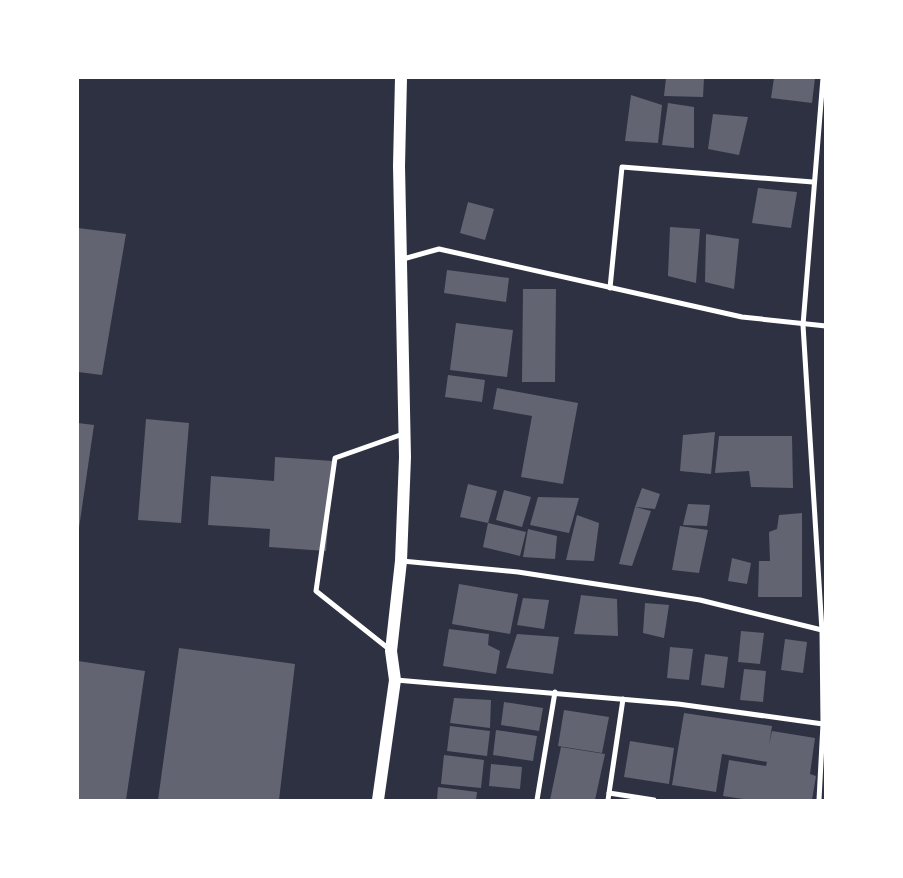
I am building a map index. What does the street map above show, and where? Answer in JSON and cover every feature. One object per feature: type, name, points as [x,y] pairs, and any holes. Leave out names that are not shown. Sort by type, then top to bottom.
[{"type":"main road","points":[[378,800],[395,680],[391,651],[401,560],[405,433],[399,166],[401,78]]},
{"type":"street","points":[[819,800],[823,724],[824,631],[803,325],[813,182],[823,78]]},
{"type":"street","points":[[610,288],[622,167],[813,182]]},
{"type":"street","points":[[401,259],[439,249],[742,317],[826,326]]},
{"type":"street","points":[[391,651],[316,591],[335,458],[405,433]]},
{"type":"street","points":[[401,560],[518,572],[700,600],[824,631]]},
{"type":"street","points":[[395,680],[678,704],[823,724]]},
{"type":"street","points":[[537,800],[554,692]]},
{"type":"street","points":[[608,800],[623,699]]},
{"type":"street","points":[[609,793],[654,800]]},
{"type":"building","points":[[666,78],[704,78],[703,97],[664,96]]},
{"type":"building","points":[[774,78],[815,78],[812,103],[771,98]]},
{"type":"building","points":[[631,95],[662,105],[658,143],[625,141]]},
{"type":"building","points":[[668,103],[694,107],[694,148],[662,145]]},
{"type":"building","points":[[713,114],[748,117],[739,155],[708,149]]},
{"type":"building","points":[[758,188],[797,192],[791,228],[752,223]]},
{"type":"building","points":[[468,202],[494,209],[485,240],[460,233]]},
{"type":"building","points":[[670,227],[700,229],[696,283],[668,276]]},
{"type":"building","points":[[78,228],[126,234],[102,375],[78,372]]},
{"type":"building","points":[[706,234],[739,239],[734,289],[705,282]]},
{"type":"building","points":[[447,270],[509,278],[506,302],[444,293]]},
{"type":"building","points":[[523,289],[556,289],[555,382],[522,382]]},
{"type":"building","points":[[456,323],[513,330],[507,377],[450,370]]},
{"type":"building","points":[[448,375],[485,380],[482,402],[445,397]]},
{"type":"building","points":[[497,388],[578,403],[563,484],[521,477],[532,416],[493,409]]},
{"type":"building","points":[[146,419],[189,423],[181,523],[138,520]]},
{"type":"building","points":[[78,423],[94,425],[79,528],[78,528]]},
{"type":"building","points":[[715,432],[711,474],[680,471],[683,435]]},
{"type":"building","points":[[719,436],[792,436],[793,488],[751,487],[749,471],[715,473]]},
{"type":"building","points":[[275,457],[333,461],[326,551],[269,547],[270,529],[208,525],[211,476],[274,481]]},
{"type":"building","points":[[468,484],[497,491],[488,523],[460,517]]},
{"type":"building","points":[[642,488],[660,494],[655,509],[635,507]]},
{"type":"building","points":[[504,490],[531,497],[522,527],[496,520]]},
{"type":"building","points":[[538,497],[579,498],[569,533],[530,525]]},
{"type":"building","points":[[688,504],[710,505],[707,526],[683,525]]},
{"type":"building","points":[[635,507],[651,511],[632,566],[619,564]]},
{"type":"building","points":[[802,513],[802,597],[758,597],[759,561],[770,561],[769,532],[777,529],[779,515]]},
{"type":"building","points":[[577,515],[599,523],[594,561],[566,560]]},
{"type":"building","points":[[488,523],[526,532],[520,556],[483,547]]},
{"type":"building","points":[[680,526],[708,530],[699,573],[672,570]]},
{"type":"building","points":[[528,529],[557,536],[555,559],[523,557]]},
{"type":"building","points":[[732,558],[751,563],[747,584],[728,581]]},
{"type":"building","points":[[459,584],[518,594],[510,634],[452,624]]},
{"type":"building","points":[[581,595],[617,599],[618,636],[574,634]]},
{"type":"building","points":[[523,598],[549,600],[544,629],[517,625]]},
{"type":"building","points":[[645,603],[669,605],[664,638],[643,633]]},
{"type":"building","points":[[449,629],[489,634],[488,645],[500,651],[496,674],[443,666]]},
{"type":"building","points":[[741,631],[764,633],[760,664],[738,662]]},
{"type":"building","points":[[517,634],[559,637],[553,674],[506,668]]},
{"type":"building","points":[[785,639],[807,642],[803,673],[781,670]]},
{"type":"building","points":[[670,647],[693,649],[689,680],[667,678]]},
{"type":"building","points":[[179,648],[295,664],[279,800],[158,800]]},
{"type":"building","points":[[705,654],[728,657],[724,688],[701,685]]},
{"type":"building","points":[[78,661],[145,671],[126,800],[78,800]]},
{"type":"building","points":[[744,669],[766,671],[763,702],[740,700]]},
{"type":"building","points":[[454,698],[491,700],[490,728],[450,723]]},
{"type":"building","points":[[504,702],[543,708],[539,731],[501,725]]},
{"type":"building","points":[[564,710],[609,717],[602,753],[558,746]]},
{"type":"building","points":[[684,713],[772,726],[769,745],[772,731],[815,738],[810,774],[816,776],[812,800],[750,800],[723,796],[729,760],[766,766],[767,762],[722,754],[716,792],[672,785]]},
{"type":"building","points":[[450,726],[490,731],[487,756],[447,751]]},
{"type":"building","points":[[496,730],[537,736],[533,761],[493,755]]},
{"type":"building","points":[[630,741],[674,748],[669,784],[624,777]]},
{"type":"building","points":[[561,747],[605,754],[595,800],[550,800]]},
{"type":"building","points":[[444,755],[484,760],[481,788],[441,784]]},
{"type":"building","points":[[491,764],[522,767],[520,789],[489,786]]},
{"type":"building","points":[[438,787],[477,792],[476,800],[437,800]]}]
